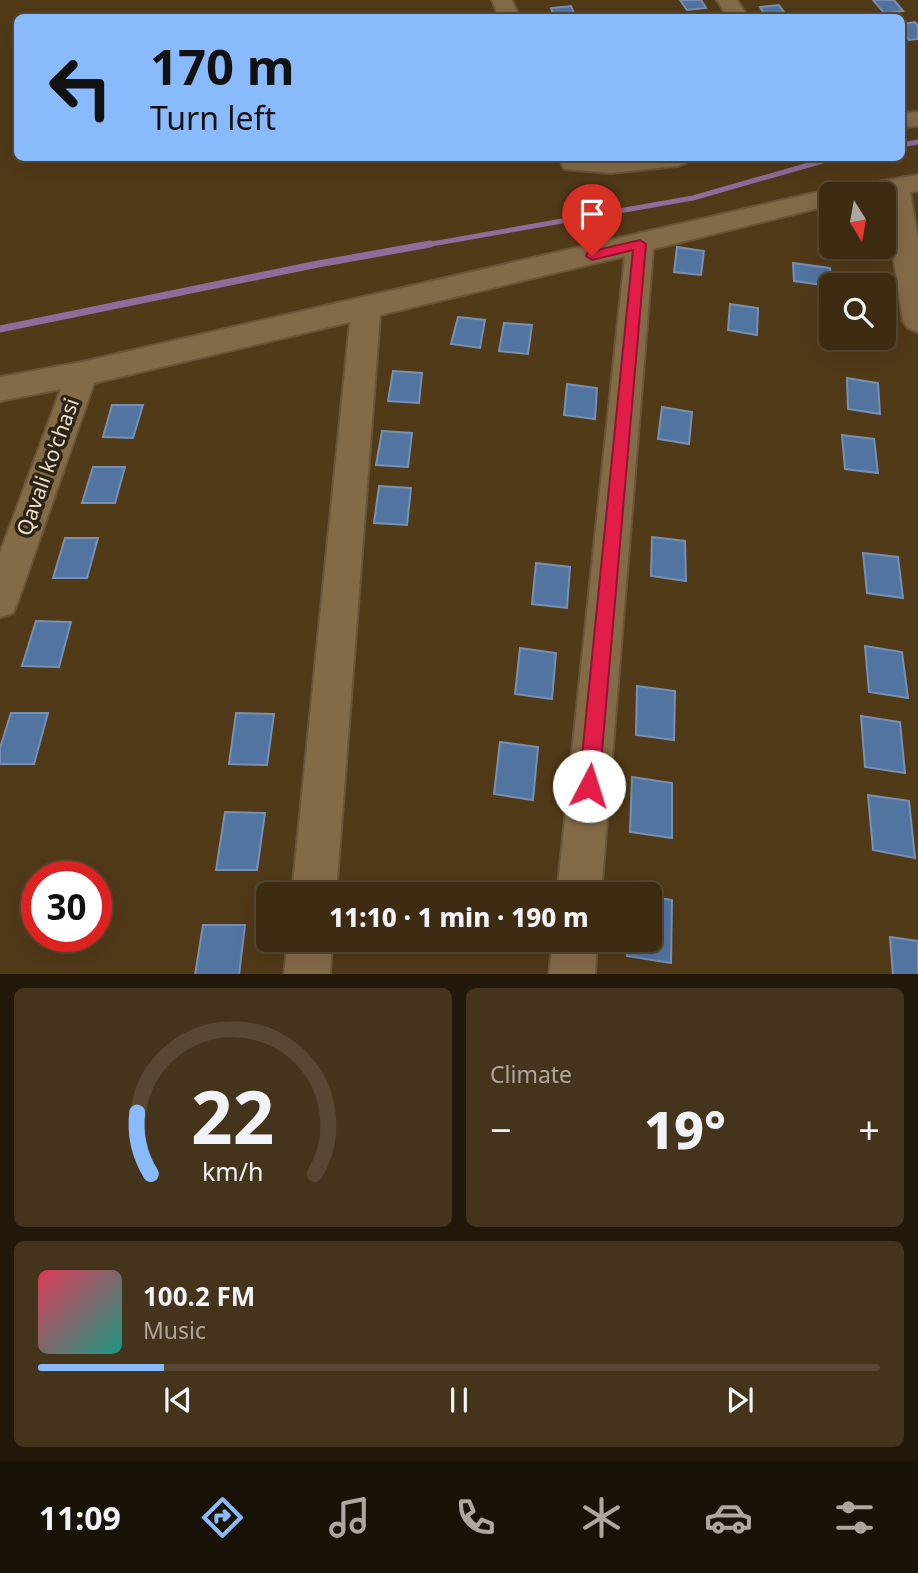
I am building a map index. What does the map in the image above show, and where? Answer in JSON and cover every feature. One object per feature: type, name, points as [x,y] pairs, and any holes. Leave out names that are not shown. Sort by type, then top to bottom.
[{"type":"street","points":[[572,161],[611,165],[649,161]]},
{"type":"street","points":[[907,185],[918,321]]},
{"type":"street","points":[[0,389],[366,309],[819,200]]},
{"type":"street","points":[[580,882],[640,244]]},
{"type":"street","points":[[315,882],[366,309]]},
{"type":"street","name":"Qavali ko'chasi","points":[[0,601],[82,373]]},
{"type":"street","points":[[307,974],[309,952]]},
{"type":"street","points":[[572,974],[574,952]]},
{"type":"building","points":[[680,0],[701,0],[706,8],[687,10]]},
{"type":"building","points":[[873,0],[894,0],[903,11],[884,13]]},
{"type":"building","points":[[779,5],[785,14],[764,14],[760,7]]},
{"type":"building","points":[[571,6],[574,14],[553,14],[551,8]]},
{"type":"building","points":[[915,22],[918,26],[918,39],[909,40],[905,36],[905,23]]},
{"type":"building","points":[[677,247],[704,251],[701,275],[674,272]]},
{"type":"building","points":[[793,263],[830,268],[830,273],[819,273],[819,284],[794,281]]},
{"type":"building","points":[[730,304],[758,308],[757,335],[728,330]]},
{"type":"building","points":[[458,317],[485,320],[480,348],[451,344]]},
{"type":"building","points":[[504,323],[532,325],[528,354],[499,351]]},
{"type":"building","points":[[393,371],[422,373],[419,403],[388,401]]},
{"type":"building","points":[[847,378],[878,383],[880,414],[848,409]]},
{"type":"building","points":[[567,384],[597,388],[595,419],[564,415]]},
{"type":"building","points":[[112,405],[143,405],[133,438],[103,437]]},
{"type":"building","points":[[662,407],[692,412],[689,444],[658,439]]},
{"type":"building","points":[[382,431],[412,433],[408,467],[376,465]]},
{"type":"building","points":[[842,435],[874,439],[878,473],[845,469]]},
{"type":"building","points":[[93,467],[125,467],[115,503],[82,503]]},
{"type":"building","points":[[379,486],[411,488],[407,525],[374,523]]},
{"type":"building","points":[[652,537],[685,541],[686,581],[651,576]]},
{"type":"building","points":[[65,538],[98,538],[87,578],[53,578]]},
{"type":"building","points":[[863,553],[898,557],[903,598],[867,593]]},
{"type":"building","points":[[536,563],[570,567],[567,608],[532,604]]},
{"type":"building","points":[[36,621],[71,622],[59,667],[22,666]]},
{"type":"building","points":[[865,646],[902,652],[908,698],[869,692]]},
{"type":"building","points":[[520,648],[556,653],[552,699],[515,694]]},
{"type":"building","points":[[637,686],[675,691],[674,740],[636,735]]},
{"type":"building","points":[[11,713],[48,713],[34,764],[0,764],[0,748]]},
{"type":"building","points":[[236,713],[274,714],[267,765],[229,764]]},
{"type":"building","points":[[861,716],[900,722],[905,773],[865,767]]},
{"type":"building","points":[[500,742],[538,747],[533,800],[494,794]]},
{"type":"building","points":[[632,777],[672,783],[672,838],[630,832]]},
{"type":"building","points":[[868,795],[909,801],[915,858],[873,850]]},
{"type":"building","points":[[225,812],[265,813],[257,870],[216,870]]},
{"type":"building","points":[[662,898],[672,900],[671,963],[627,956],[627,952],[662,952]]},
{"type":"building","points":[[203,925],[245,925],[239,974],[195,974]]},
{"type":"building","points":[[890,937],[918,941],[918,974],[893,974]]},
{"type":"waterway","points":[[905,144],[918,142]]},
{"type":"waterway","points":[[420,246],[693,198],[822,161]]},
{"type":"waterway","points":[[0,329],[430,244]]},
{"type":"route","points":[[589,786],[640,244],[592,256]]}]
